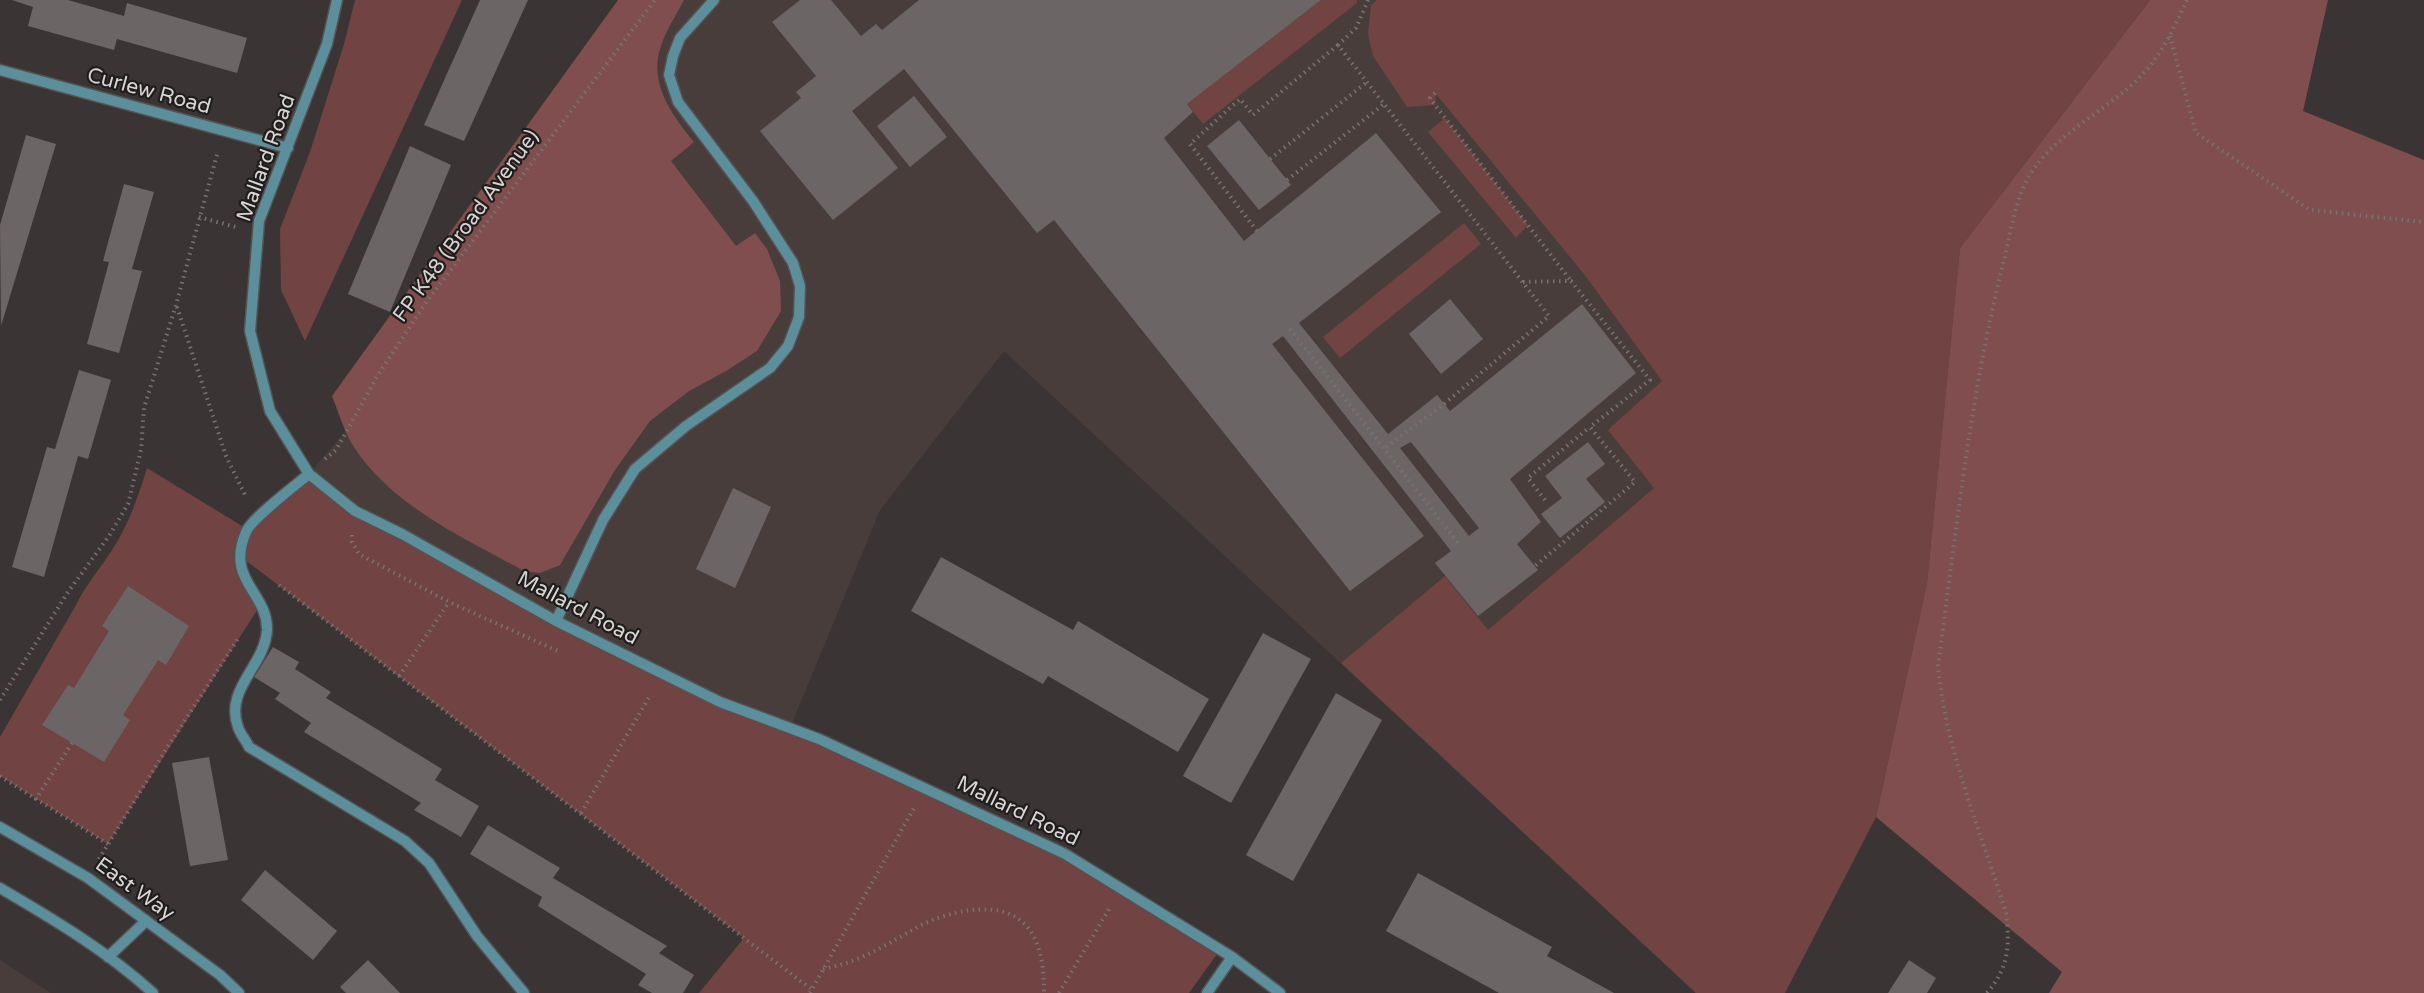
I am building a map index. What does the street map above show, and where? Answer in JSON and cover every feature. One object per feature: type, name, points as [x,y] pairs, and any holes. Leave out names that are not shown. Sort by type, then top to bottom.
[{"type":"street","name":"Mallard Road","points":[[337,0],[327,44],[259,221],[250,331],[270,411],[309,474],[355,511],[402,534],[556,621],[720,702],[819,739],[1065,854],[1232,957],[1280,993]]},
{"type":"street","points":[[556,621],[603,520],[635,469],[686,426],[770,368],[788,346],[799,316],[800,286],[793,263],[753,201],[678,102],[669,75],[672,56],[680,38],[714,0]]},
{"type":"street","name":"Curlew Road","points":[[0,70],[288,148]]},
{"type":"street","points":[[309,474],[247,529],[240,546],[240,565],[247,585],[261,604],[267,628],[264,649],[238,690],[234,708],[238,727],[249,747],[405,841],[429,863],[477,936],[524,993]]},
{"type":"street","name":"East Way","points":[[0,827],[88,878],[220,975],[239,993]]},
{"type":"street","points":[[0,888],[61,924],[108,957],[153,993]]},
{"type":"street","points":[[108,957],[146,921]]},
{"type":"street","points":[[1207,993],[1232,957]]},
{"type":"path","name":"FP K48 (Broad Avenue)","points":[[309,474],[336,450],[378,375],[425,304],[655,0]]},
{"type":"path","points":[[1257,231],[1190,144],[1240,99],[1253,115],[1356,28],[1368,0]]},
{"type":"path","points":[[1987,993],[2006,961],[2010,941],[2006,914],[1950,739],[1941,699],[1938,666],[1972,414],[1984,344],[2017,209],[2028,179],[2045,153],[2122,92],[2149,67],[2170,35],[2187,0]]},
{"type":"path","points":[[2170,35],[2196,133],[2310,210],[2424,222]]},
{"type":"path","points":[[1338,45],[1550,316],[1444,404],[1385,448]]},
{"type":"path","points":[[1270,159],[1367,81]]},
{"type":"path","points":[[1435,93],[1430,98],[1435,105],[1650,380],[1528,478],[1545,500]]},
{"type":"path","points":[[1287,180],[1384,104]]},
{"type":"path","points":[[0,700],[68,592],[109,536],[128,504],[141,450],[144,408],[176,305],[224,131]]},
{"type":"path","points":[[199,217],[258,234]]},
{"type":"path","points":[[1523,282],[1571,281]]},
{"type":"path","points":[[176,305],[226,456],[257,519]]},
{"type":"path","points":[[1290,329],[1459,544]]},
{"type":"path","points":[[1535,566],[1635,482],[1590,427]]},
{"type":"path","points":[[278,584],[581,813],[811,991],[925,789]]},
{"type":"path","points":[[399,676],[449,602]]},
{"type":"path","points":[[88,878],[165,751],[261,604]]},
{"type":"path","points":[[581,813],[651,694]]},
{"type":"path","points":[[36,799],[72,743]]},
{"type":"path","points":[[0,776],[108,844]]},
{"type":"path","points":[[1059,993],[1122,889]]},
{"type":"path","points":[[822,969],[870,954],[942,916],[995,908],[1014,915],[1031,929],[1041,954],[1044,993]]},
{"type":"shaded area","points":[[355,0],[462,0],[305,341],[281,290],[280,229],[310,152],[344,44]]},
{"type":"shaded area","points":[[618,0],[684,0],[663,40],[658,60],[658,73],[660,86],[670,110],[694,142],[671,161],[736,246],[755,233],[767,249],[780,281],[781,311],[757,351],[689,391],[650,421],[615,470],[560,565],[540,573],[524,571],[431,519],[388,487],[354,447],[344,429],[332,396]]},
{"type":"shaded area","points":[[655,0],[2150,0],[1960,248],[1927,583],[1876,817],[1785,993],[1696,993],[1004,351],[880,510],[790,728],[720,702],[355,511],[309,474],[346,431],[378,375]]},
{"type":"shaded area","points":[[1321,0],[1357,0],[1357,3],[1203,124],[1187,104]]},
{"type":"shaded area","points":[[1377,0],[2150,0],[1960,248],[1927,583],[1876,817],[1785,993],[1696,993],[1341,663],[1445,576],[1488,630],[1654,488],[1608,430],[1662,381],[1584,274],[1436,94],[1435,105],[1407,107],[1373,56],[1368,34],[1371,5]]},
{"type":"shaded area","points":[[2150,0],[2328,0],[2303,111],[2424,160],[2424,993],[2049,993],[2062,972],[1876,817],[1927,583],[1960,248]]},
{"type":"shaded area","points":[[1445,118],[1528,225],[1516,238],[1428,132]]},
{"type":"shaded area","points":[[1464,223],[1481,244],[1340,358],[1323,337]]},
{"type":"shaded area","points":[[147,468],[247,529],[309,474],[355,511],[720,702],[819,739],[1065,854],[1220,950],[1189,993],[699,993],[744,938],[241,557],[261,604],[108,844],[0,776],[0,737],[84,590],[118,540]]},
{"type":"shaded area","points":[[0,960],[51,993],[0,993]]},
{"type":"building","points":[[12,0],[68,0],[124,16],[127,3],[247,38],[237,73],[117,39],[114,50],[28,26],[33,7]]},
{"type":"building","points":[[480,0],[528,0],[464,141],[424,125]]},
{"type":"building","points":[[800,0],[831,0],[861,36],[876,24],[882,30],[919,0],[1321,0],[1187,104],[1193,112],[1164,138],[1244,241],[1376,133],[1441,212],[1299,323],[1388,434],[1437,395],[1450,411],[1582,304],[1636,373],[1510,479],[1541,522],[1517,544],[1538,570],[1478,616],[1435,563],[1451,551],[1283,336],[1272,344],[1424,536],[1350,591],[1054,220],[1037,233],[904,69],[852,111],[898,168],[833,220],[760,131],[801,98],[796,92],[816,76],[772,22]],"holes":[[[1411,442],[1479,528],[1469,536],[1400,448]]]},
{"type":"building","points":[[914,96],[947,137],[910,167],[877,126]]},
{"type":"building","points":[[1239,120],[1291,185],[1259,210],[1207,146]]},
{"type":"building","points":[[26,135],[56,144],[1,326],[0,225]]},
{"type":"building","points":[[410,146],[451,165],[390,312],[348,294]]},
{"type":"building","points":[[124,184],[154,192],[132,269],[142,271],[119,353],[87,344],[109,262],[103,261]]},
{"type":"building","points":[[1450,299],[1483,339],[1441,374],[1409,334]]},
{"type":"building","points":[[79,370],[111,380],[88,459],[78,456],[44,577],[12,567],[47,447],[55,449]]},
{"type":"building","points":[[1588,442],[1605,464],[1586,479],[1605,502],[1560,538],[1541,514],[1562,498],[1545,476]]},
{"type":"building","points":[[733,488],[771,507],[735,588],[696,569]]},
{"type":"building","points":[[941,557],[1073,630],[1078,621],[1209,699],[1178,752],[1048,676],[1043,684],[911,611]]},
{"type":"building","points":[[128,586],[189,626],[166,665],[158,660],[123,715],[130,720],[104,762],[42,725],[68,685],[74,688],[109,631],[102,626]]},
{"type":"building","points":[[1263,633],[1311,659],[1231,803],[1183,776]]},
{"type":"building","points":[[273,647],[299,662],[295,669],[331,692],[326,698],[442,769],[435,780],[479,806],[461,837],[414,810],[421,803],[304,732],[311,723],[275,699],[280,693],[254,677]]},
{"type":"building","points":[[1336,693],[1382,720],[1293,881],[1246,855]]},
{"type":"building","points":[[209,757],[228,860],[190,866],[172,763]]},
{"type":"building","points":[[488,825],[560,868],[553,878],[667,946],[659,953],[694,975],[683,993],[652,993],[638,985],[646,974],[538,906],[542,897],[470,854]]},
{"type":"building","points":[[265,870],[337,931],[313,960],[241,900]]},
{"type":"building","points":[[1418,873],[1552,947],[1547,956],[1614,993],[1499,993],[1386,931]]},
{"type":"building","points":[[368,960],[400,993],[346,993],[340,987]]},
{"type":"building","points":[[1909,960],[1936,978],[1927,993],[1888,993]]}]
